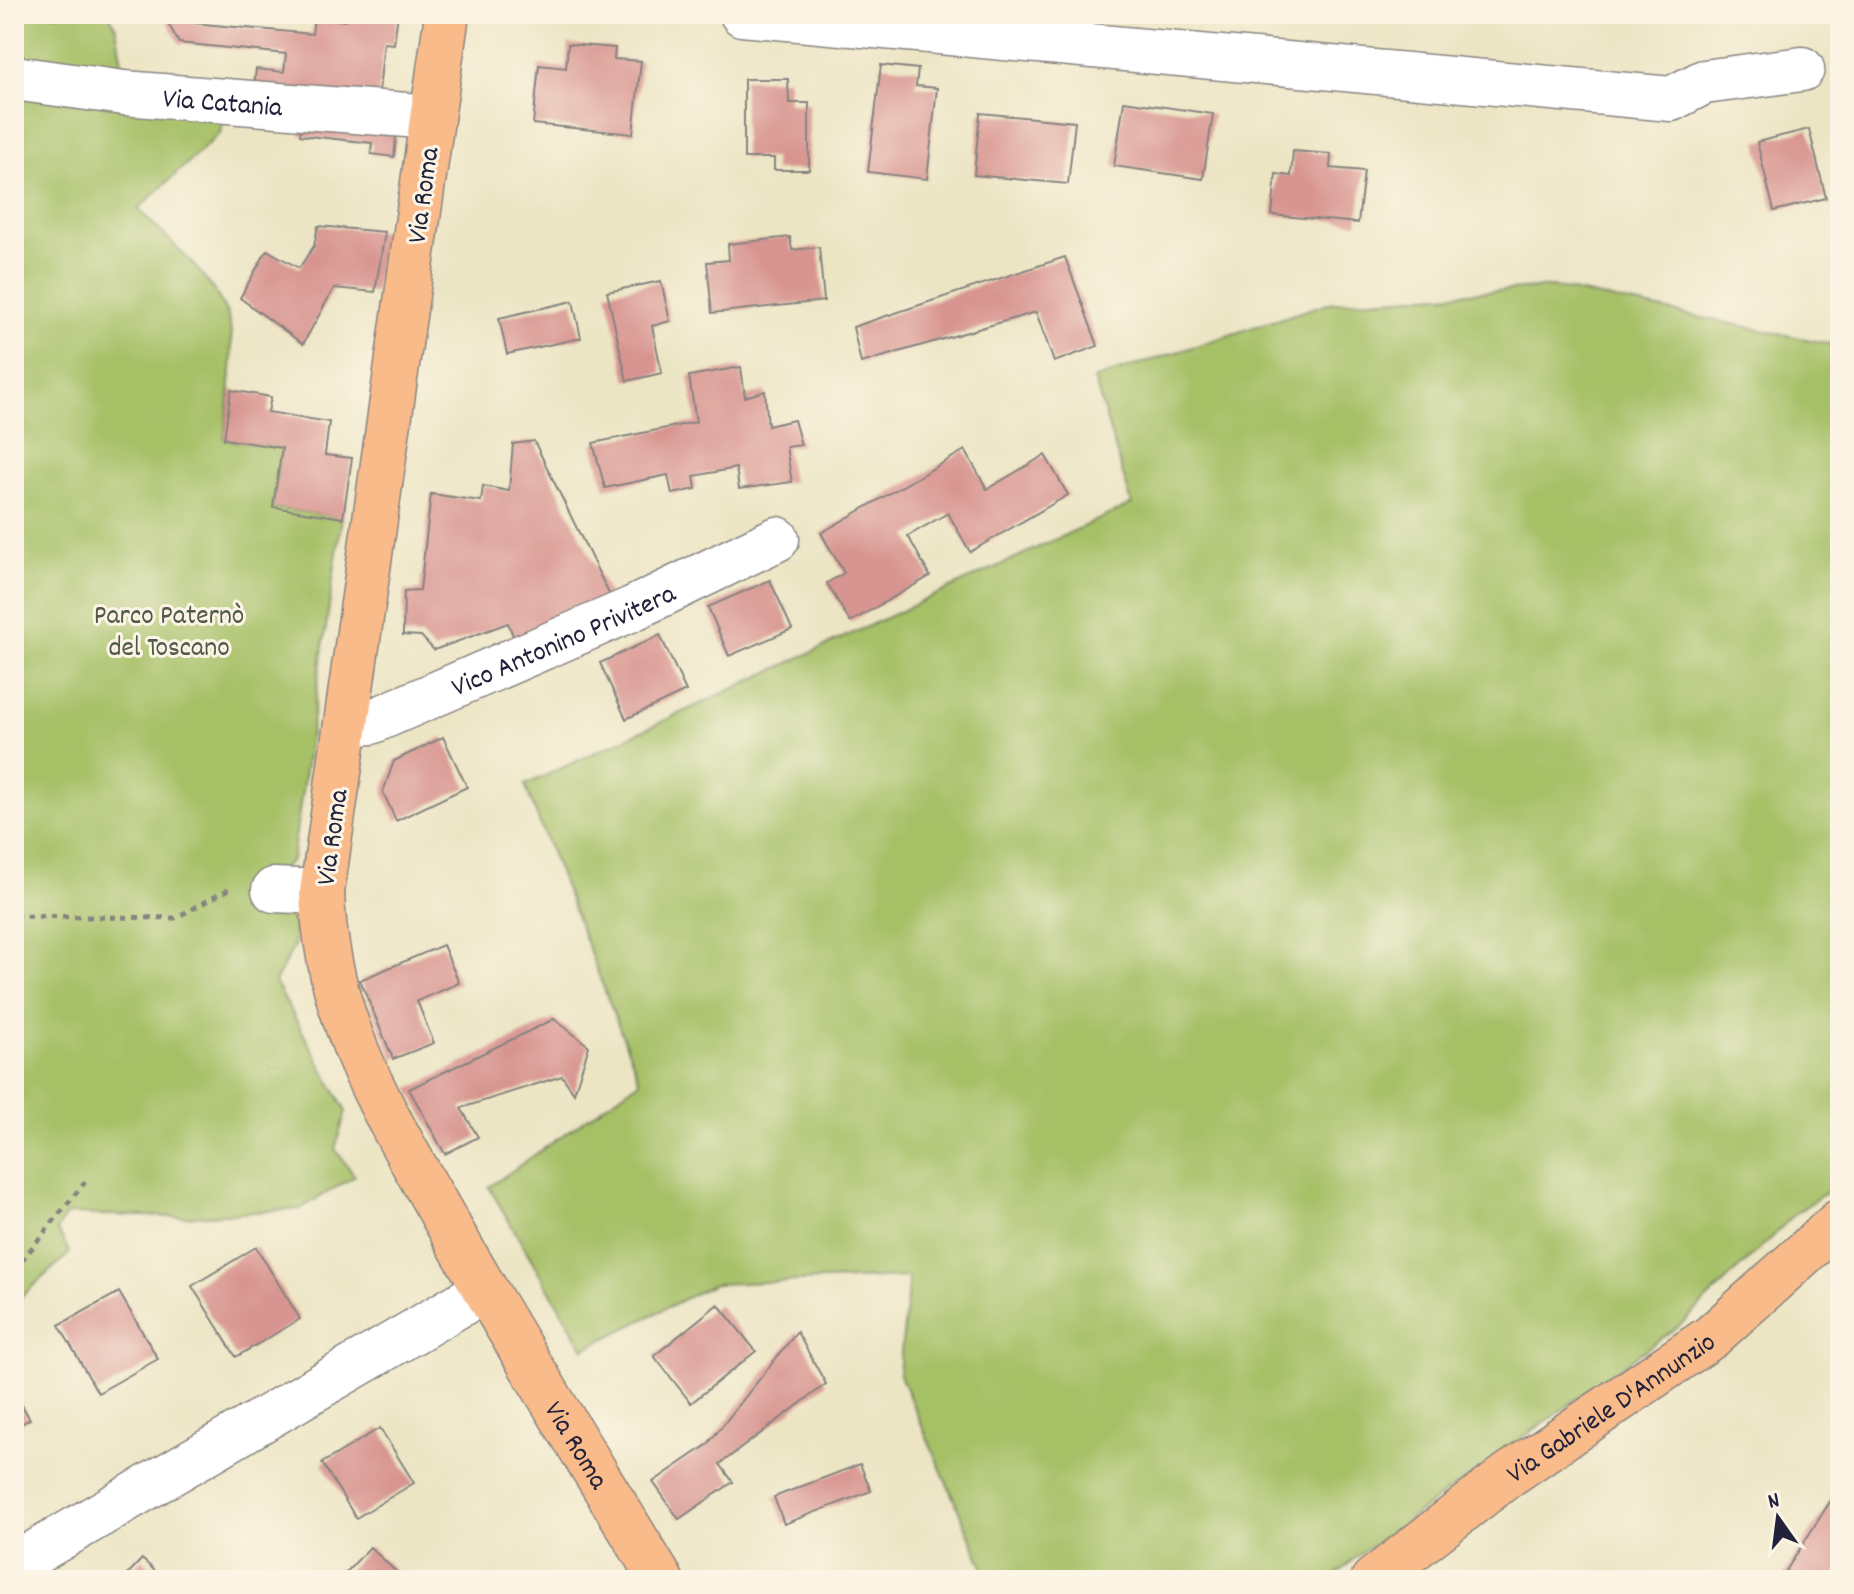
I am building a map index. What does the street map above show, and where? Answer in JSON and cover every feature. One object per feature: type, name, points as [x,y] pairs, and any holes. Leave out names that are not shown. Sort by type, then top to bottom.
[{"type":"main road","name":"Via Roma","points":[[447,14],[322,892],[323,942],[334,993],[374,1092],[485,1290],[661,1580]]},
{"type":"main road","name":"Via Gabriele D'Annunzio","points":[[1373,1580],[1507,1476],[1711,1337],[1840,1221]]},
{"type":"street","points":[[742,14],[1671,99],[1704,82],[1802,69]]},
{"type":"street","name":"Via Catania","points":[[14,78],[124,93],[432,117]]},
{"type":"street","name":"Vico Antonino Privitera","points":[[346,724],[371,722],[632,609],[777,539]]},
{"type":"street","points":[[274,890],[322,892]]},
{"type":"street","points":[[14,1565],[485,1290]]},
{"type":"path","points":[[14,916],[175,918],[246,880],[274,890]]},
{"type":"path","points":[[14,1270],[85,1182]]},
{"type":"green space","points":[[14,14],[109,14],[116,28],[124,74],[14,60]]},
{"type":"green space","name":"Parco Paternò del Toscano","points":[[14,95],[226,113],[220,133],[138,209],[199,271],[227,314],[232,357],[224,439],[282,448],[273,508],[342,517],[292,860],[275,875],[272,904],[294,922],[294,946],[275,982],[346,1111],[335,1149],[355,1176],[300,1209],[182,1217],[67,1214],[57,1230],[70,1253],[14,1303]]},
{"type":"green space","points":[[1552,287],[1840,346],[1840,1183],[1796,1213],[1684,1322],[1355,1558],[1330,1580],[989,1580],[899,1373],[909,1277],[714,1284],[584,1349],[489,1187],[640,1081],[525,785],[1132,504],[1094,379],[1328,303]]},
{"type":"building","points":[[163,14],[188,14],[193,23],[312,34],[314,17],[345,21],[346,14],[398,14],[394,44],[384,43],[378,101],[254,87],[256,69],[284,72],[286,54],[179,43]]},
{"type":"building","points":[[568,44],[615,48],[614,59],[641,61],[633,134],[533,124],[539,65],[566,68]]},
{"type":"building","points":[[881,65],[918,69],[916,86],[937,88],[927,179],[868,172]]},
{"type":"building","points":[[744,79],[788,79],[789,103],[809,103],[809,170],[774,170],[774,158],[744,158]]},
{"type":"building","points":[[1124,101],[1213,114],[1203,179],[1114,166]]},
{"type":"building","points":[[980,113],[1075,122],[1068,184],[974,175]]},
{"type":"building","points":[[302,118],[397,127],[394,157],[371,154],[372,143],[300,135]]},
{"type":"building","points":[[1809,129],[1826,198],[1774,211],[1757,142]]},
{"type":"building","points":[[1293,151],[1331,154],[1330,168],[1364,171],[1358,223],[1272,215],[1276,174],[1291,176]]},
{"type":"building","points":[[318,226],[385,232],[375,292],[334,288],[303,344],[240,298],[267,250],[299,268],[314,246]]},
{"type":"building","points":[[790,237],[792,250],[819,247],[824,301],[712,313],[707,262],[729,260],[728,244]]},
{"type":"building","points":[[1065,257],[1098,346],[1054,362],[1036,312],[861,363],[853,327]]},
{"type":"building","points":[[661,281],[670,321],[652,326],[662,373],[627,381],[607,292]]},
{"type":"building","points":[[573,301],[581,338],[507,354],[499,318]]},
{"type":"building","points":[[741,367],[745,397],[765,391],[768,426],[794,420],[801,445],[786,447],[792,482],[739,489],[736,468],[694,476],[696,489],[672,494],[668,475],[605,488],[593,443],[696,422],[689,376]]},
{"type":"building","points":[[231,390],[271,397],[268,412],[329,422],[325,455],[352,458],[343,518],[273,507],[282,448],[224,439]]},
{"type":"building","points":[[534,441],[616,608],[518,648],[508,623],[434,650],[421,636],[403,635],[404,591],[420,590],[431,494],[481,501],[483,486],[509,491],[513,444]]},
{"type":"building","points":[[965,450],[987,489],[1045,455],[1068,495],[970,552],[948,513],[908,536],[930,576],[850,622],[827,583],[844,573],[821,533]]},
{"type":"building","points":[[770,580],[792,629],[729,656],[708,607]]},
{"type":"building","points":[[660,635],[686,691],[626,719],[600,663]]},
{"type":"building","points":[[443,737],[467,787],[396,821],[383,792],[394,761]]},
{"type":"building","points":[[443,945],[459,983],[417,1001],[434,1043],[393,1059],[360,980]]},
{"type":"building","points":[[554,1019],[589,1046],[574,1093],[562,1076],[461,1108],[478,1137],[445,1154],[409,1089]]},
{"type":"building","points":[[256,1247],[300,1319],[236,1357],[192,1286]]},
{"type":"building","points":[[119,1292],[158,1359],[98,1393],[59,1325]]},
{"type":"building","points":[[718,1304],[756,1351],[691,1403],[654,1356]]},
{"type":"building","points":[[797,1332],[826,1384],[720,1464],[733,1482],[679,1519],[653,1482],[707,1445]]},
{"type":"building","points":[[14,1392],[30,1419],[14,1428]]},
{"type":"building","points":[[380,1428],[414,1483],[356,1518],[322,1463]]},
{"type":"building","points":[[860,1464],[871,1491],[784,1524],[774,1497]]},
{"type":"building","points":[[1840,1486],[1840,1569],[1833,1580],[1780,1580]]},
{"type":"building","points":[[370,1547],[405,1580],[339,1580]]},
{"type":"building","points":[[142,1559],[165,1580],[122,1580]]}]
